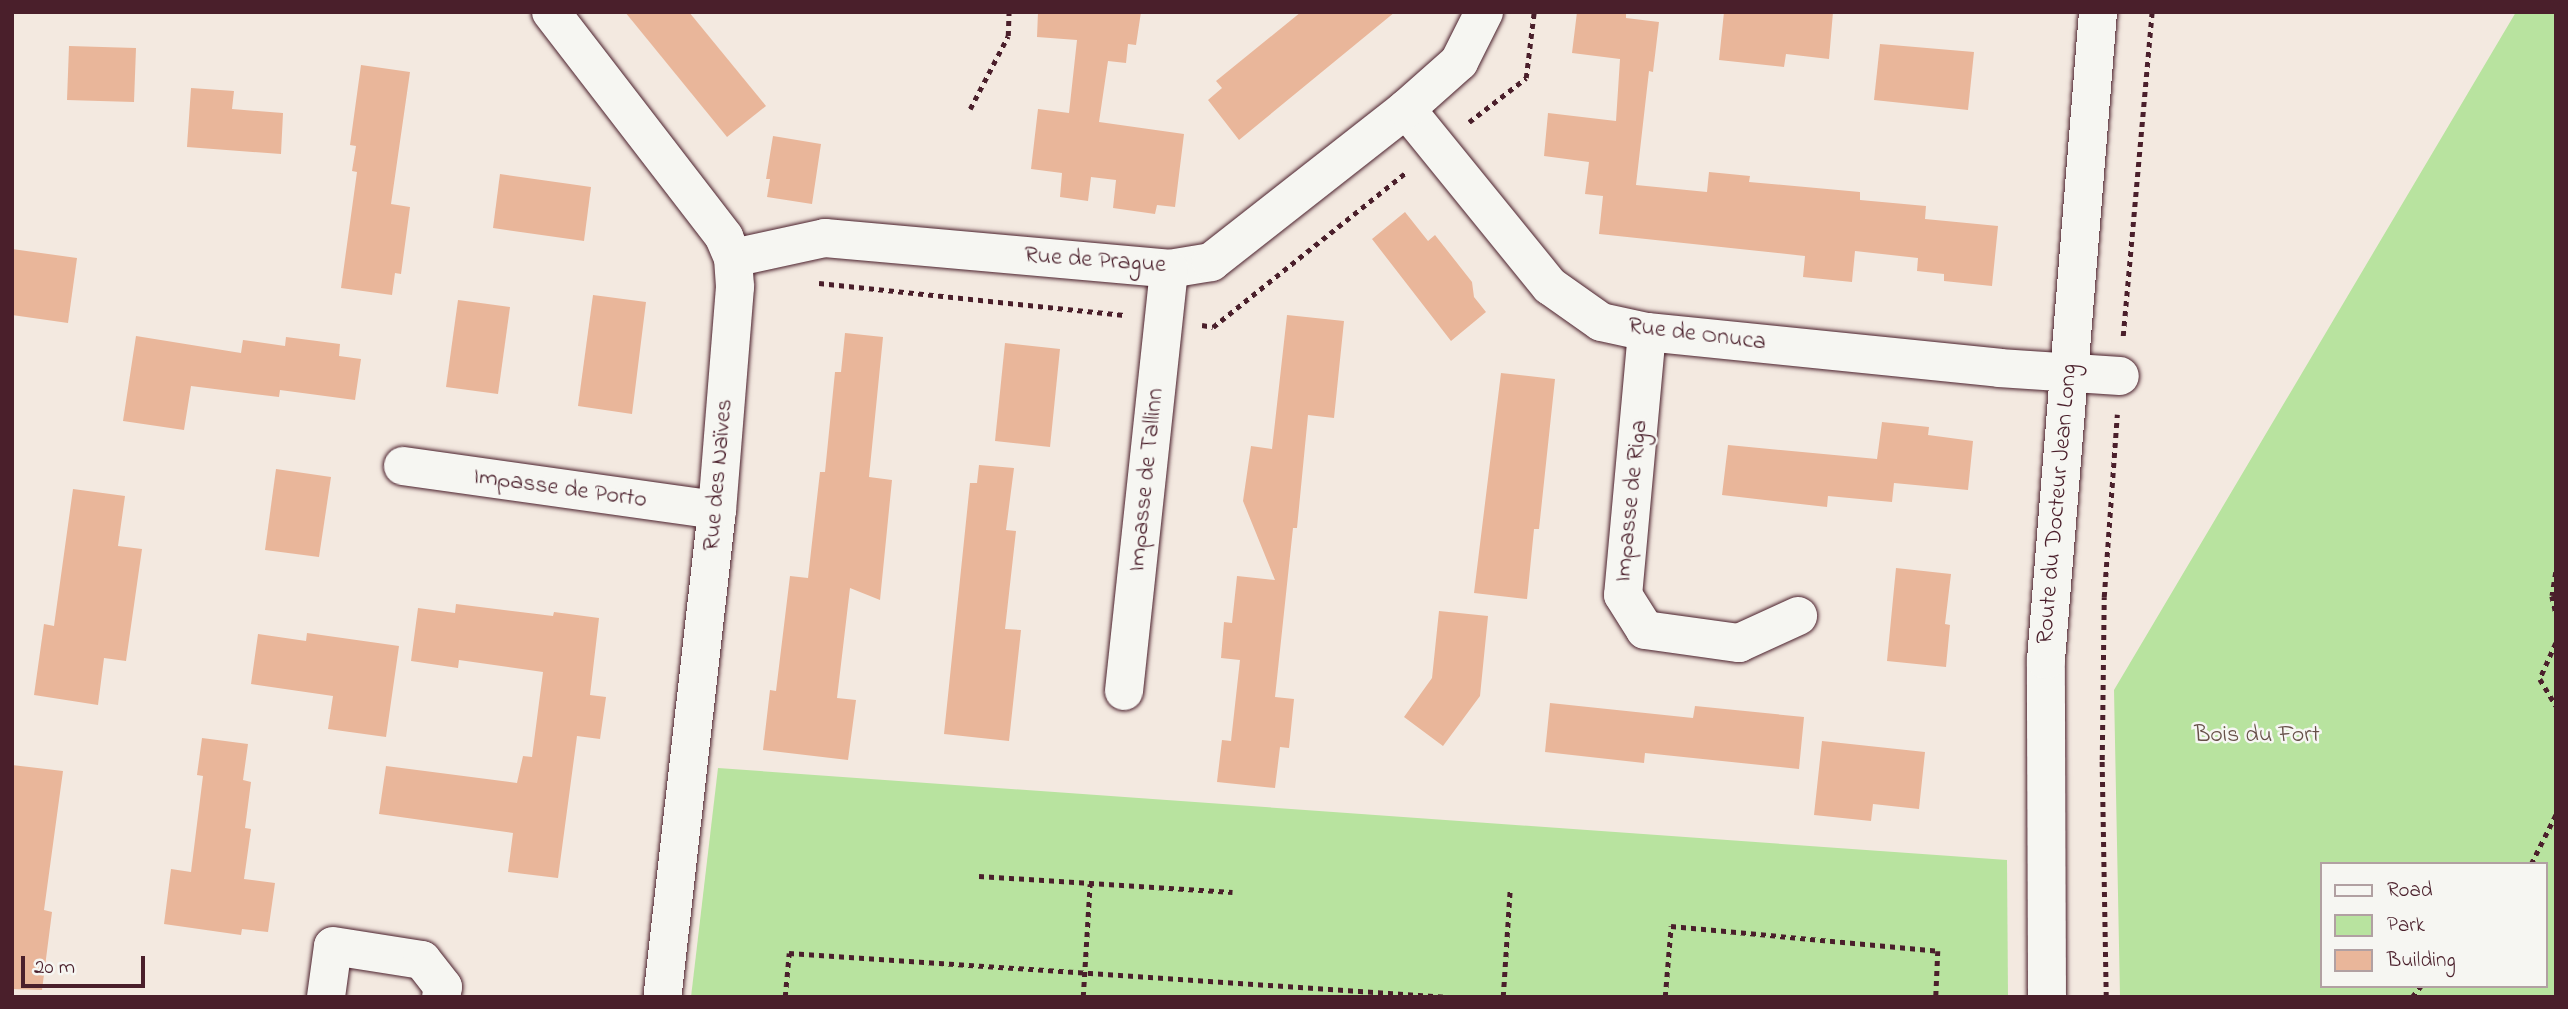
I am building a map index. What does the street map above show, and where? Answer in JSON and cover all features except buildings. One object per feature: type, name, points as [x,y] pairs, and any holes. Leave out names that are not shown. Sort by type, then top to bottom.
[{"type":"street","name":"Rue des Naïves","points":[[551,12],[724,237],[733,258],[735,287],[717,510],[662,997]]},
{"type":"street","name":"Rue de Prague","points":[[733,258],[825,238],[1169,269],[1211,262],[1406,109],[1459,62],[1484,12]]},
{"type":"street","name":"Route du Docteur Jean Long","points":[[2047,997],[2046,660],[2098,12]]},
{"type":"street","name":"Rue de Onuca","points":[[1406,109],[1550,286],[1601,322],[1647,332],[1999,368],[2120,376]]},
{"type":"street","name":"Impasse de Tallinn","points":[[1124,691],[1169,269]]},
{"type":"street","name":"Impasse de Riga","points":[[1647,332],[1623,595],[1645,630],[1739,643],[1798,616]]},
{"type":"street","name":"Impasse de Porto","points":[[403,466],[717,510]]},
{"type":"street","points":[[326,997],[333,946],[422,960],[443,987],[442,997]]},
{"type":"path","points":[[970,108],[1009,36],[1009,12]]},
{"type":"path","points":[[1463,128],[1526,78],[1534,12]]},
{"type":"path","points":[[2106,997],[2102,760],[2104,597],[2120,376],[2152,12]]},
{"type":"path","points":[[1191,323],[1213,327],[1412,167]]},
{"type":"path","points":[[818,283],[1128,315]]},
{"type":"path","points":[[2556,572],[2552,596],[2556,614]]},
{"type":"path","points":[[2556,643],[2540,679],[2556,706]]},
{"type":"path","points":[[2531,862],[2556,814]]},
{"type":"path","points":[[979,876],[1232,892]]},
{"type":"path","points":[[1083,997],[1090,884]]},
{"type":"path","points":[[1503,997],[1510,888]]},
{"type":"path","points":[[1665,997],[1671,926],[1938,951],[1936,997]]},
{"type":"path","points":[[785,997],[789,953],[1450,997]]},
{"type":"green space","name":"Bois du Fort","points":[[2516,12],[2556,12],[2556,997],[2120,997],[2114,690]]},
{"type":"green space","points":[[718,768],[2007,860],[2008,997],[691,997]]}]
